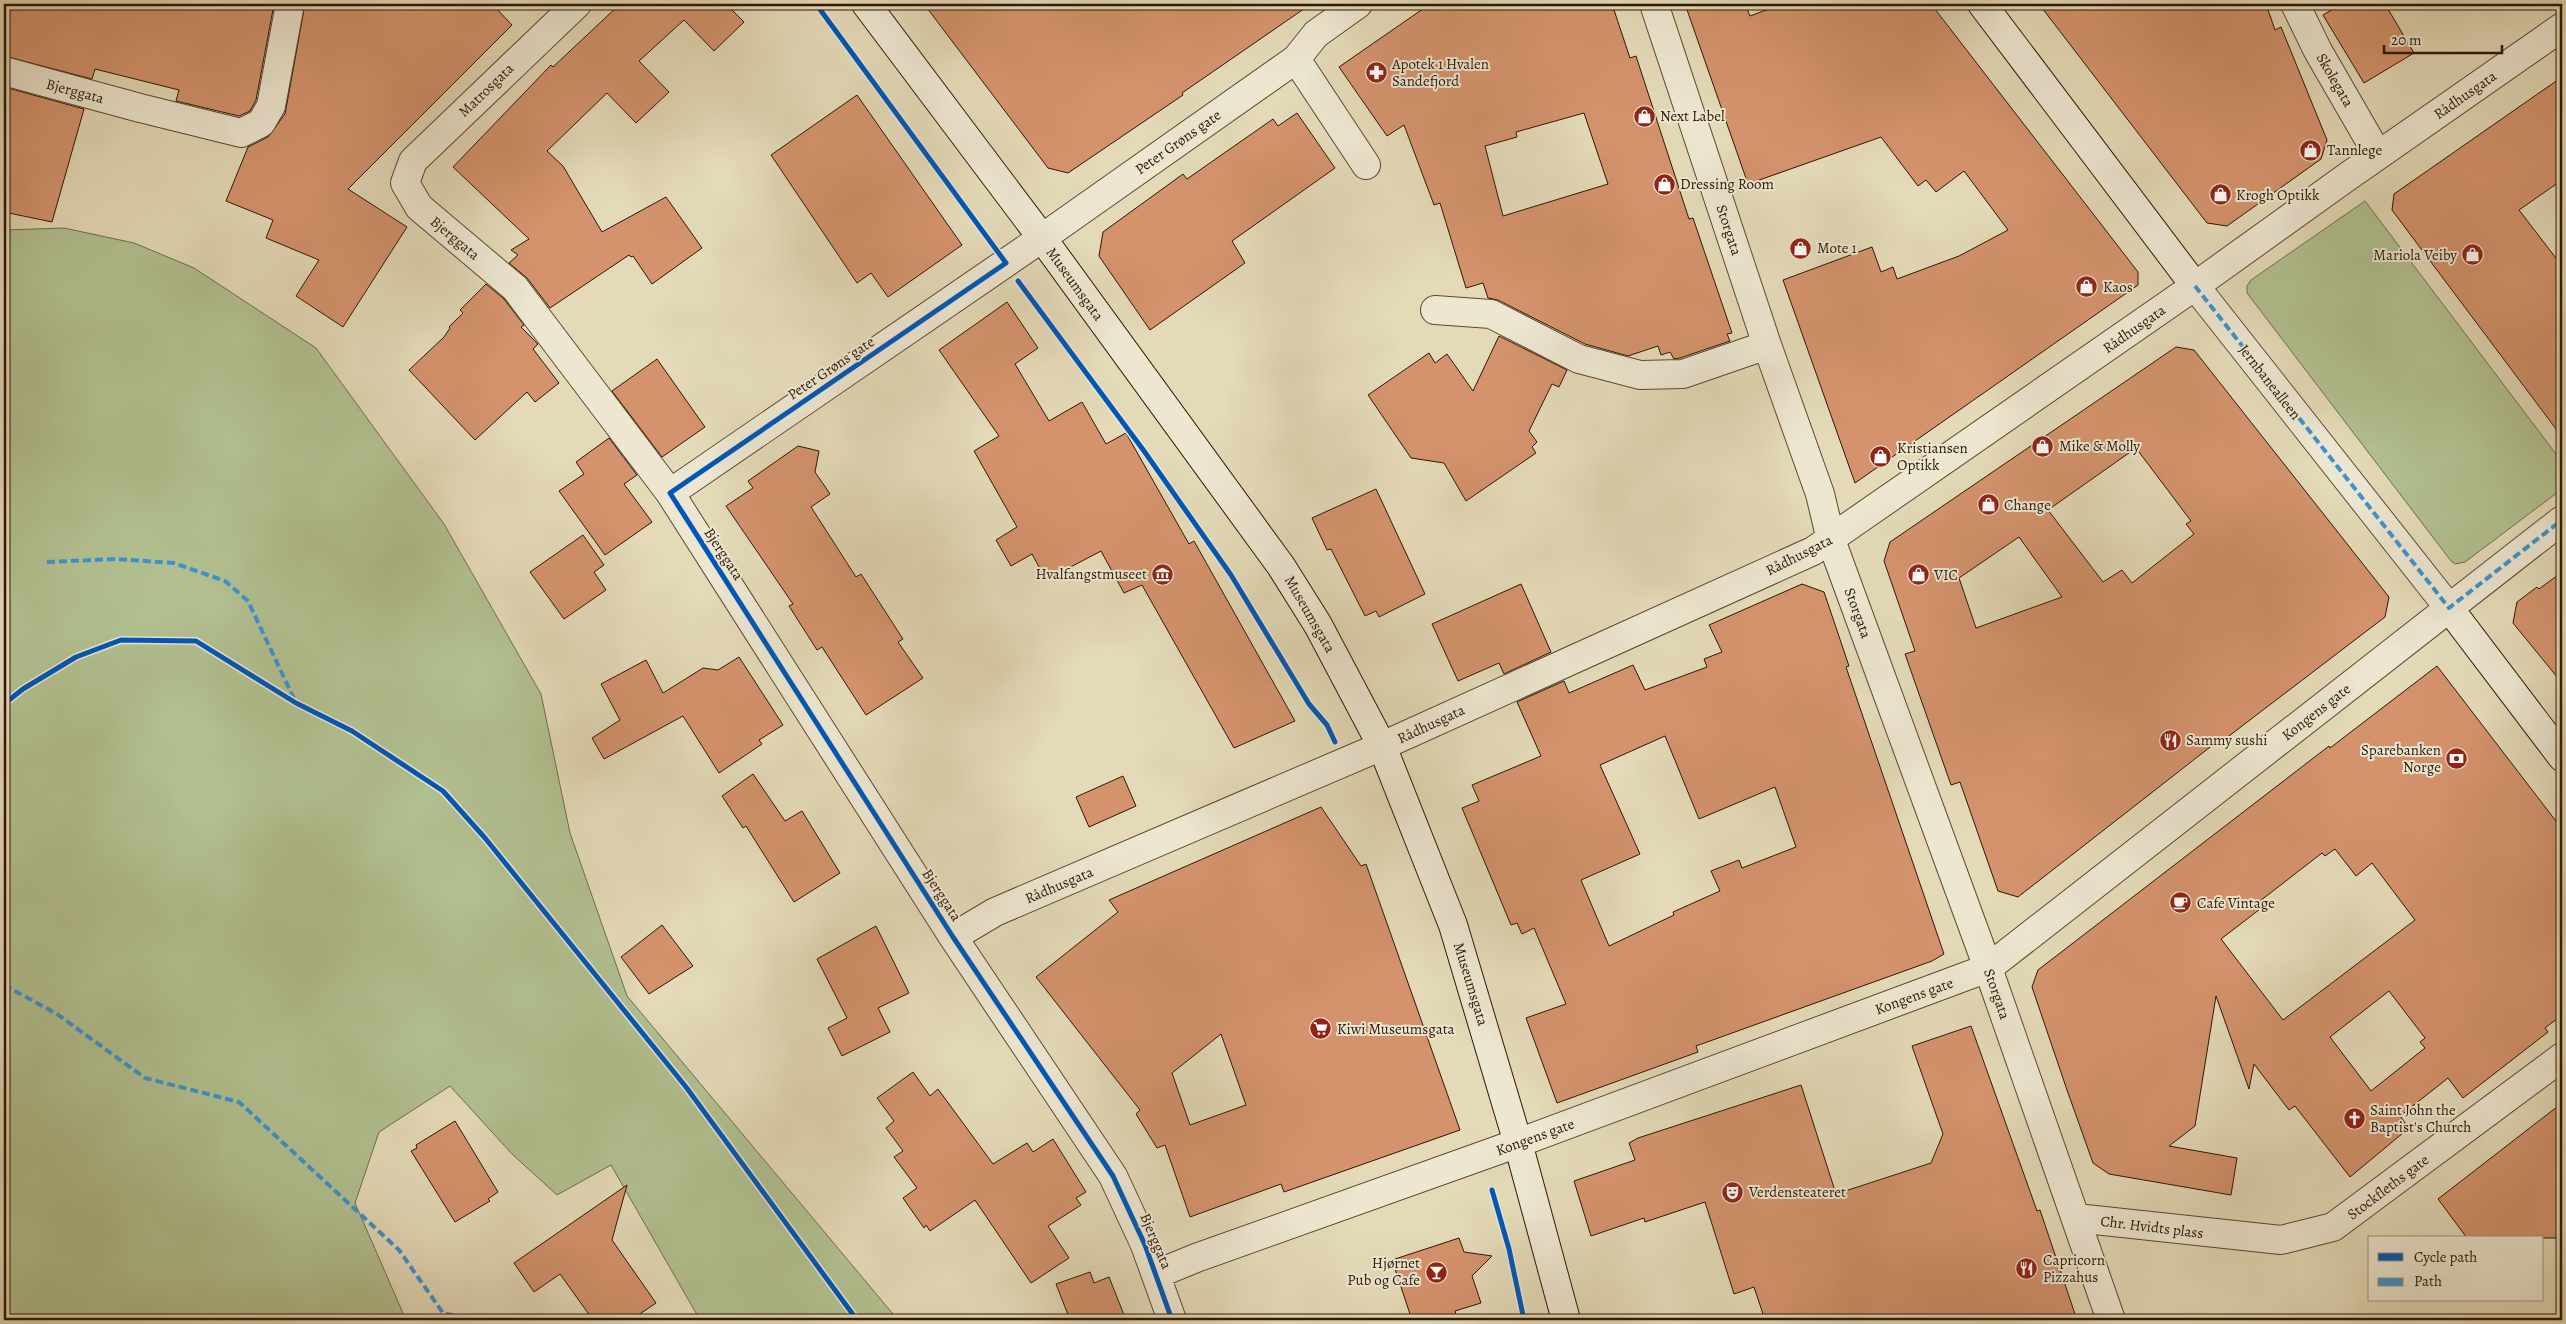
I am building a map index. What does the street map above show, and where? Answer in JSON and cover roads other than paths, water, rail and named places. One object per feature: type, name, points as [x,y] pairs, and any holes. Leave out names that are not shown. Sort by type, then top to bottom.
[{"type":"street","name":"Bjerggata","points":[[4,71],[241,133],[260,124],[271,106],[290,4]]},
{"type":"street","name":"Matrosgata","points":[[405,183],[413,161],[577,4]]},
{"type":"street","name":"Museumsgata","points":[[866,4],[1042,238],[1281,566],[1318,626],[1382,746],[1454,925],[1518,1143],[1566,1320]]},
{"type":"street","name":"Peter Grøns gate","points":[[670,493],[1042,238],[1296,59],[1316,34],[1358,4]]},
{"type":"street","name":"Storgata","points":[[1654,4],[1767,345],[1820,494],[1831,540],[1988,968],[2076,1218]]},
{"type":"street","name":"Jernbanealleen","points":[[1982,4],[2195,286],[2449,608],[2562,757]]},
{"type":"street","name":"Skolegata","points":[[2294,4],[2318,51],[2378,155]]},
{"type":"street","name":"Rådhusgata","points":[[953,937],[995,912],[1382,746],[1813,551],[2195,286],[2378,155],[2562,27]]},
{"type":"street","points":[[1296,59],[1310,77],[1366,165]]},
{"type":"street","name":"Bjerggata","points":[[405,183],[419,207],[515,288],[670,493],[953,937],[1113,1176],[1157,1274],[1172,1320]]},
{"type":"street","points":[[1435,310],[1491,314],[1579,360],[1640,375],[1683,374],[1767,345]]},
{"type":"street","name":"Kongens gate","points":[[1157,1274],[1196,1258],[1518,1143],[1988,968],[2562,520]]},
{"type":"street","name":"Stockfleths gate","points":[[2334,1228],[2562,1057]]},
{"type":"street","name":"Chr. Hvidts plass","points":[[2110,1320],[2076,1218],[2281,1240],[2334,1228]]},
{"type":"place","name":"Apotek 1 Hvalen Sandefjord","points":[[1376,73]]},
{"type":"place","name":"Next Label","points":[[1644,116]]},
{"type":"place","name":"Tannlege","points":[[2311,150]]},
{"type":"place","name":"Dressing Room","points":[[1664,184]]},
{"type":"place","name":"Krogh Optikk","points":[[2220,195]]},
{"type":"place","name":"Mote 1","points":[[1801,248]]},
{"type":"place","name":"Mariola Veiby","points":[[2473,255]]},
{"type":"place","name":"Kaos","points":[[2087,287]]},
{"type":"place","name":"Mike & Molly","points":[[2043,446]]},
{"type":"place","name":"Kristiansen Optikk","points":[[1881,457]]},
{"type":"place","name":"Change","points":[[1988,505]]},
{"type":"place","name":"Hvalfangstmuseet","points":[[1163,574]]},
{"type":"place","name":"VIC","points":[[1918,575]]},
{"type":"place","name":"Sammy sushi","points":[[2170,740]]},
{"type":"place","name":"Sparebanken Norge","points":[[2457,759]]},
{"type":"place","name":"Cafe Vintage","points":[[2181,903]]},
{"type":"place","name":"Kiwi Museumsgata","points":[[1321,1029]]},
{"type":"place","name":"Saint John the Baptist's Church","points":[[2354,1119]]},
{"type":"place","name":"Verdensteateret","points":[[1733,1192]]},
{"type":"place","name":"Capricorn Pizzahus","points":[[2027,1269]]},
{"type":"place","name":"Hjørnet Pub og Cafe","points":[[1436,1272]]}]
